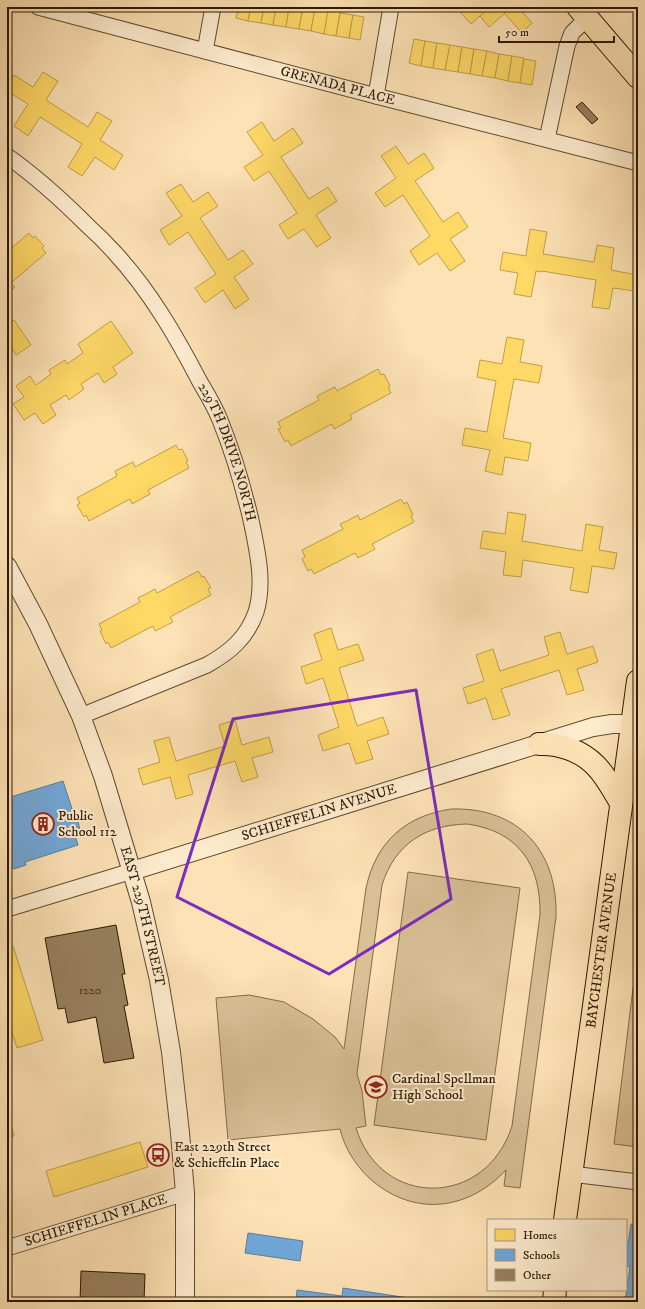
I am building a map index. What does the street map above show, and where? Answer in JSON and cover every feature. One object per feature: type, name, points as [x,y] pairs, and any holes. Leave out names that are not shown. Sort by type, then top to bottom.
[{"type":"main road","points":[[582,13],[638,77]]},
{"type":"main road","name":"BAYCHESTER AVENUE","points":[[565,1219],[638,681]]},
{"type":"main road","points":[[539,744],[550,743],[570,749],[590,760],[600,770],[621,803]]},
{"type":"main road","points":[[554,1302],[555,1291]]},
{"type":"street","name":"GRENADA PLACE","points":[[38,7],[638,163]]},
{"type":"street","points":[[78,7],[90,21]]},
{"type":"street","points":[[205,51],[213,7]]},
{"type":"street","points":[[376,96],[391,7]]},
{"type":"street","points":[[547,139],[567,46],[582,13]]},
{"type":"street","name":"229TH DRIVE NORTH","points":[[7,156],[46,186],[116,253],[146,291],[169,326],[220,419],[238,470],[255,535],[260,578],[260,595],[256,612],[249,627],[238,643],[224,656],[207,665],[81,716]]},
{"type":"street","name":"EAST 229TH STREET","points":[[7,566],[38,624],[81,716],[101,768],[141,902],[160,988],[171,1052],[179,1120],[185,1193],[185,1302]]},
{"type":"street","name":"SCHIEFFELIN AVENUE","points":[[7,909],[599,726],[612,724],[632,724]]},
{"type":"street","points":[[571,1174],[638,1182]]},
{"type":"street","name":"SCHIEFFELIN PLACE","points":[[7,1248],[185,1193]]},
{"type":"highlighted area","points":[[416,690],[451,899],[329,974],[177,897],[233,719]]},
{"type":"shaded area","points":[[451,809],[475,810],[496,816],[515,825],[530,838],[542,853],[550,872],[555,893],[556,917],[520,1188],[504,1186],[506,1170],[485,1188],[469,1197],[442,1204],[425,1204],[408,1201],[392,1194],[365,1174],[354,1160],[340,1129],[228,1140],[216,998],[249,995],[284,1002],[313,1019],[335,1037],[344,1049],[366,888],[371,872],[377,857],[395,834],[420,818]],"holes":[[[467,824],[485,828],[500,834],[513,842],[523,853],[531,866],[536,880],[539,897],[540,915],[512,1126],[499,1153],[480,1172],[458,1184],[434,1188],[409,1185],[387,1173],[369,1155],[356,1128],[366,1126],[362,1091],[357,1074],[382,885],[395,858],[404,848],[425,833],[452,825]]]},
{"type":"shaded area","points":[[408,872],[520,888],[486,1140],[374,1125]]},
{"type":"shaded area","points":[[633,988],[638,990],[638,1147],[614,1144]]},
{"type":"building: Homes","points":[[239,7],[251,7],[248,21],[236,18]]},
{"type":"building: Homes","points":[[251,7],[264,7],[261,23],[248,21]]},
{"type":"building: Homes","points":[[264,7],[276,7],[273,25],[261,23]]},
{"type":"building: Homes","points":[[276,7],[289,7],[286,27],[273,25]]},
{"type":"building: Homes","points":[[289,7],[303,7],[299,29],[286,27]]},
{"type":"building: Homes","points":[[303,7],[315,8],[311,31],[299,29]]},
{"type":"building: Homes","points":[[328,7],[341,7],[336,36],[324,34]]},
{"type":"building: Homes","points":[[456,7],[469,7],[461,13]]},
{"type":"building: Homes","points":[[469,7],[490,7],[471,24],[461,13]]},
{"type":"building: Homes","points":[[490,7],[512,7],[489,27],[480,16]]},
{"type":"building: Homes","points":[[512,7],[518,7],[532,23],[522,33],[504,13]]},
{"type":"building: Homes","points":[[315,8],[328,10],[324,34],[311,31]]},
{"type":"building: Homes","points":[[340,13],[353,15],[349,38],[336,36]]},
{"type":"building: Homes","points":[[353,15],[364,17],[360,40],[349,38]]},
{"type":"building: Homes","points":[[414,39],[425,41],[421,66],[409,63]]},
{"type":"building: Homes","points":[[425,41],[437,43],[433,68],[421,66]]},
{"type":"building: Homes","points":[[437,43],[450,45],[445,70],[433,68]]},
{"type":"building: Homes","points":[[450,45],[462,47],[458,72],[445,70]]},
{"type":"building: Homes","points":[[462,47],[474,49],[470,74],[458,72]]},
{"type":"building: Homes","points":[[474,49],[487,51],[482,76],[470,74]]},
{"type":"building: Homes","points":[[487,51],[499,54],[495,78],[482,76]]},
{"type":"building: Homes","points":[[499,54],[512,56],[508,81],[495,78]]},
{"type":"building: Homes","points":[[512,56],[524,58],[520,83],[508,81]]},
{"type":"building: Homes","points":[[524,59],[536,61],[532,85],[520,83]]},
{"type":"building: Homes","points":[[43,72],[58,81],[46,100],[88,127],[97,112],[112,121],[100,140],[123,155],[114,170],[95,157],[82,176],[68,167],[82,144],[40,117],[28,136],[14,126],[28,104],[7,91],[7,86],[14,75],[33,87]]},
{"type":"building: Homes","points":[[262,122],[274,141],[293,128],[303,143],[281,157],[309,199],[328,187],[337,201],[316,215],[331,238],[317,247],[304,229],[288,239],[279,225],[297,213],[269,171],[254,181],[244,167],[263,155],[247,132]]},
{"type":"building: Homes","points":[[396,146],[408,164],[424,153],[434,168],[415,181],[443,222],[458,212],[468,227],[450,239],[465,261],[450,271],[437,253],[419,265],[410,251],[430,236],[403,195],[385,207],[375,193],[396,178],[381,156]]},
{"type":"building: Homes","points":[[181,184],[193,202],[208,192],[218,206],[200,218],[228,260],[243,250],[253,264],[234,277],[249,299],[235,309],[223,290],[205,303],[195,288],[216,274],[188,232],[169,245],[160,230],[182,216],[166,193]]},
{"type":"building: Homes","points":[[530,229],[547,232],[543,254],[594,262],[597,245],[614,248],[611,270],[637,275],[635,291],[613,288],[609,309],[592,307],[596,280],[536,271],[531,297],[514,294],[518,273],[500,270],[503,252],[526,256]]},
{"type":"building: Homes","points":[[29,233],[33,238],[35,236],[44,246],[42,248],[46,253],[11,283],[15,287],[7,294],[7,252]]},
{"type":"building: Homes","points":[[14,320],[31,345],[16,355],[7,341],[7,325]]},
{"type":"building: Homes","points":[[111,321],[133,353],[113,367],[117,374],[104,383],[98,373],[81,384],[84,389],[69,400],[66,395],[50,405],[56,415],[43,424],[35,413],[24,420],[13,404],[24,397],[16,386],[30,376],[36,385],[51,374],[49,370],[65,360],[67,364],[83,353],[78,344]]},
{"type":"building: Homes","points":[[507,337],[524,340],[520,362],[542,366],[539,383],[514,379],[503,438],[531,443],[528,461],[505,457],[502,475],[485,471],[490,450],[462,445],[465,428],[487,432],[496,381],[477,377],[480,360],[502,364]]},
{"type":"building: Homes","points":[[378,369],[381,375],[384,374],[390,386],[388,387],[391,393],[350,415],[352,419],[334,429],[332,424],[291,446],[288,440],[285,442],[278,429],[281,428],[278,422],[319,400],[317,396],[335,387],[337,391]]},
{"type":"building: Homes","points":[[176,445],[179,450],[182,449],[188,461],[186,462],[189,468],[148,490],[150,494],[132,504],[130,499],[89,521],[86,515],[84,517],[77,505],[80,503],[77,498],[117,476],[115,471],[133,462],[135,467]]},
{"type":"building: Homes","points":[[401,499],[404,504],[407,502],[413,515],[411,516],[414,522],[372,544],[375,549],[358,558],[355,553],[314,574],[311,569],[308,571],[302,559],[305,557],[302,550],[343,529],[340,524],[358,515],[360,520]]},
{"type":"building: Homes","points":[[508,512],[526,515],[522,541],[582,551],[586,524],[603,527],[599,550],[617,553],[614,569],[592,566],[588,593],[570,590],[574,568],[523,560],[521,577],[503,575],[506,552],[480,548],[483,531],[505,534]]},
{"type":"building: Homes","points":[[198,571],[202,577],[204,576],[211,588],[208,589],[211,595],[170,617],[173,622],[155,631],[153,626],[111,648],[108,642],[106,644],[100,631],[102,630],[99,624],[140,602],[138,598],[155,589],[157,593]]},
{"type":"building: Homes","points":[[331,628],[338,650],[358,644],[364,660],[339,668],[357,726],[383,717],[389,734],[367,741],[373,759],[356,764],[349,743],[323,751],[318,735],[339,727],[323,678],[306,684],[301,667],[322,660],[314,634]]},
{"type":"building: Homes","points":[[560,632],[567,654],[593,646],[598,662],[577,669],[584,690],[567,695],[559,670],[501,689],[510,715],[493,720],[486,698],[468,704],[463,688],[484,681],[476,655],[493,649],[500,671],[549,655],[544,637]]},
{"type":"building: Homes","points":[[235,720],[242,745],[269,737],[273,752],[252,758],[258,777],[242,782],[235,761],[188,775],[193,794],[176,799],[170,777],[143,785],[138,769],[160,762],[154,741],[169,737],[176,761],[225,746],[219,725]]},
{"type":"building: Homes","points":[[13,946],[43,1040],[17,1048],[7,1016],[7,948]]},
{"type":"building: Homes","points":[[7,1112],[14,1136],[7,1138]]},
{"type":"building: Homes","points":[[140,1142],[148,1167],[54,1197],[46,1171]]},
{"type":"building: Schools","name":"Public School 112","points":[[63,781],[75,818],[77,817],[80,830],[74,832],[78,845],[25,862],[26,865],[14,869],[12,866],[7,867],[7,798]]},
{"type":"building: Schools","points":[[631,1224],[638,1225],[638,1302],[625,1302],[630,1267],[627,1266]]},
{"type":"building: Schools","points":[[248,1233],[303,1241],[300,1261],[245,1253]]},
{"type":"building: Schools","points":[[343,1288],[435,1302],[296,1302],[297,1290],[342,1296]]},
{"type":"building: Schools","points":[[259,1298],[283,1302],[258,1302]]},
{"type":"building: Other","points":[[582,102],[598,119],[592,124],[576,107]]},
{"type":"building: Other","points":[[116,925],[125,974],[122,974],[128,1005],[124,1006],[134,1058],[104,1063],[96,1017],[68,1023],[65,1008],[58,1009],[45,938]]},
{"type":"building: Other","points":[[81,1271],[145,1274],[144,1302],[80,1302]]},
{"type":"place","name":"Public School 112","points":[[43,824]]},
{"type":"place","name":"Cardinal Spellman High School","points":[[376,1087]]},
{"type":"place","name":"East 229th Street & Schieffelin Place","points":[[158,1155]]}]
